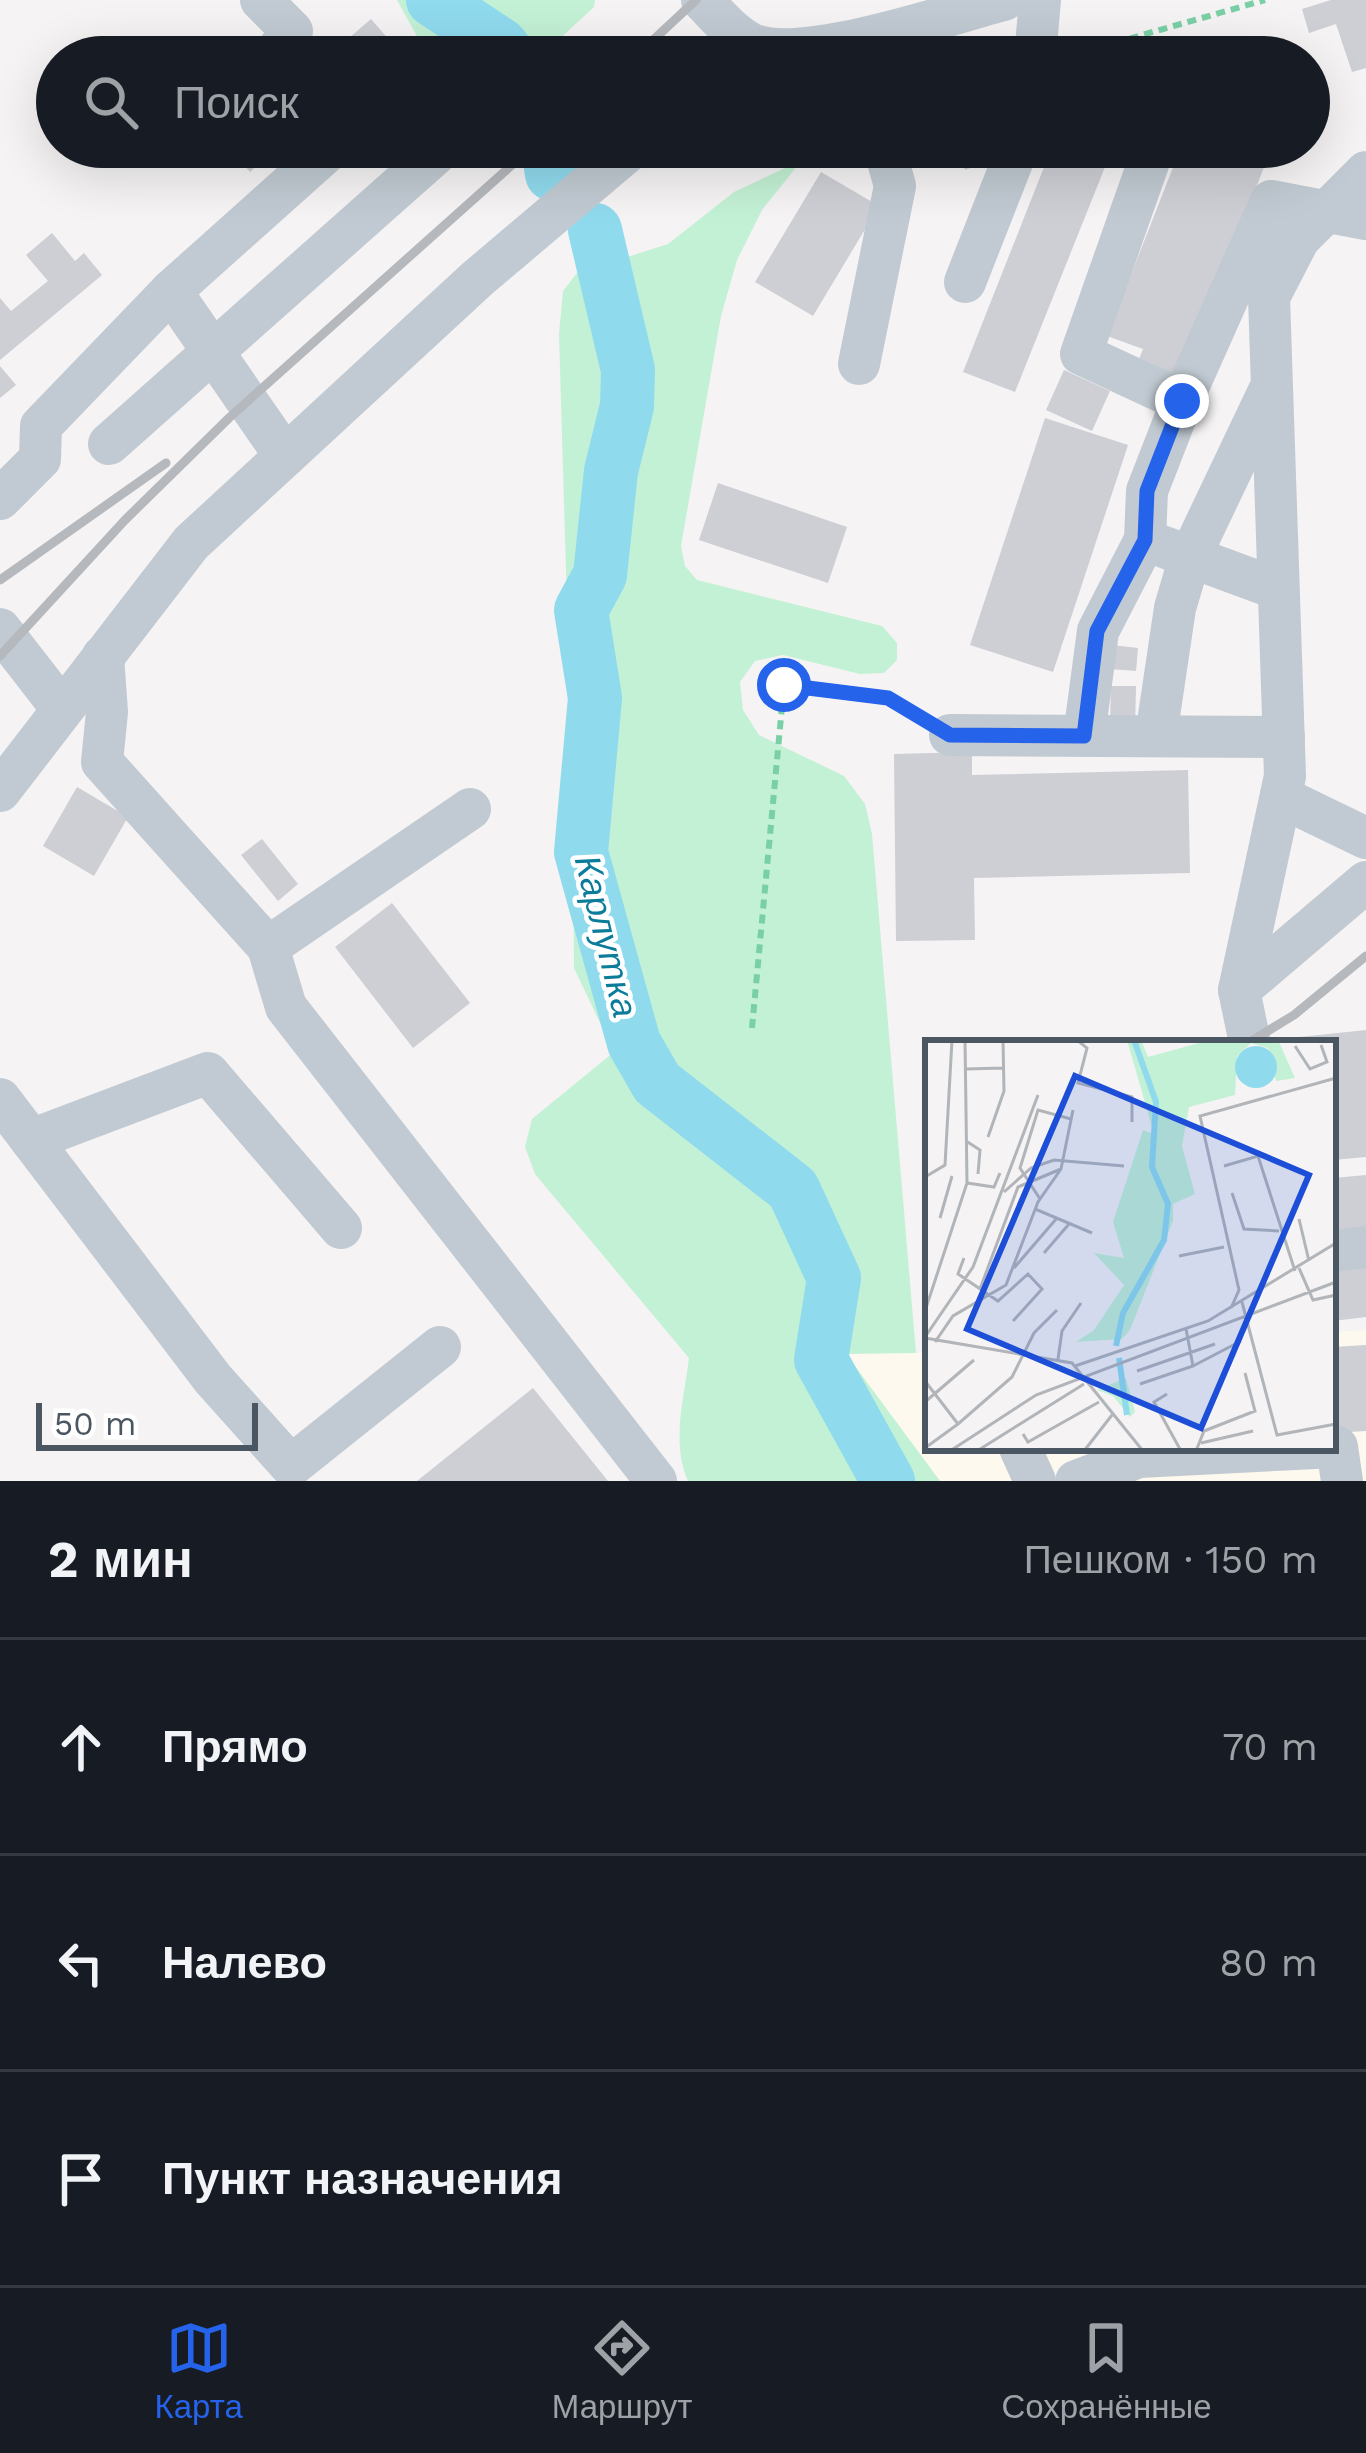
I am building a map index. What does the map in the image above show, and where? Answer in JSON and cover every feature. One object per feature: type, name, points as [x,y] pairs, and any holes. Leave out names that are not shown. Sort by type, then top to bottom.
[{"type":"street","points":[[261,0],[292,31],[288,36]]},
{"type":"street","points":[[702,0],[737,36]]},
{"type":"street","points":[[893,36],[1004,0]]},
{"type":"street","points":[[1037,36],[1040,0]]},
{"type":"street","points":[[0,499],[40,459],[40,426],[171,291],[309,168]]},
{"type":"street","points":[[109,444],[419,168]]},
{"type":"street","points":[[0,791],[191,543],[477,279],[609,168]]},
{"type":"street","points":[[859,364],[895,186],[890,168]]},
{"type":"street","points":[[965,282],[1010,168]]},
{"type":"street","points":[[1147,168],[1081,355],[1182,401]]},
{"type":"street","points":[[1249,1040],[1239,990],[1285,776],[1268,297],[1299,239],[1346,214],[1366,172]]},
{"type":"street","points":[[1084,736],[1097,631],[1145,540],[1147,491],[1271,201],[1346,214]]},
{"type":"street","points":[[171,291],[285,457]]},
{"type":"street","points":[[1156,736],[1175,608],[1190,556],[1271,386]]},
{"type":"street","points":[[1145,540],[1278,589]]},
{"type":"street","points":[[0,629],[62,709]]},
{"type":"street","points":[[103,656],[102,762],[268,947],[286,1007],[656,1481]]},
{"type":"street","points":[[950,735],[1284,737]]},
{"type":"street","points":[[1281,797],[1366,838]]},
{"type":"street","points":[[268,947],[470,808]]},
{"type":"street","points":[[1239,990],[1366,882]]},
{"type":"street","points":[[31,1140],[208,1073],[341,1228]]},
{"type":"street","points":[[0,1100],[213,1379],[291,1466],[440,1347]]},
{"type":"street","points":[[1336,1251],[1366,1247]]},
{"type":"street","points":[[1336,1447],[1342,1481]]},
{"type":"street","points":[[1021,1451],[1035,1481]]},
{"type":"street","points":[[1076,1481],[1139,1457],[1221,1467],[1259,1451]]},
{"type":"path","points":[[1137,36],[1264,0]]},
{"type":"path","points":[[752,1028],[784,685],[888,698],[950,735]]},
{"type":"shaded area","points":[[1366,1330],[1366,1481],[940,1481],[845,1353],[925,1353],[925,1451],[1336,1451],[1336,1332]]},
{"type":"green space","points":[[397,0],[595,0],[594,7],[563,36],[417,36]]},
{"type":"green space","points":[[785,168],[796,168],[762,210],[737,260],[721,316],[681,546],[685,566],[697,580],[882,626],[897,643],[897,660],[884,673],[860,674],[783,655],[755,661],[740,682],[743,710],[759,735],[844,776],[865,804],[872,834],[916,1353],[846,1354],[940,1481],[688,1481],[680,1436],[689,1358],[535,1174],[525,1147],[532,1119],[614,1052],[574,968],[559,334],[563,291],[577,273],[668,244],[734,192]]},
{"type":"building","points":[[1331,0],[1366,0],[1366,68],[1352,72],[1336,24],[1309,33],[1302,9]]},
{"type":"building","points":[[371,19],[386,36],[351,36]]},
{"type":"building","points":[[1044,168],[1105,168],[1015,392],[963,372]]},
{"type":"building","points":[[1173,168],[1264,168],[1177,388],[1134,372],[1143,349],[1107,336]]},
{"type":"building","points":[[821,172],[879,206],[813,316],[755,282]]},
{"type":"building","points":[[52,233],[75,261],[84,253],[102,275],[0,360],[0,298],[11,311],[48,281],[26,255]]},
{"type":"building","points":[[0,366],[16,385],[0,398]]},
{"type":"building","points":[[1064,370],[1110,391],[1092,431],[1046,410]]},
{"type":"building","points":[[1045,418],[1128,445],[1053,672],[970,645]]},
{"type":"building","points":[[718,483],[847,527],[828,583],[699,540]]},
{"type":"building","points":[[1112,645],[1138,648],[1136,671],[1110,669]]},
{"type":"building","points":[[1111,686],[1136,686],[1135,729],[1110,728]]},
{"type":"building","points":[[972,752],[972,775],[1188,770],[1190,873],[974,878],[975,940],[896,941],[894,754]]},
{"type":"building","points":[[77,787],[128,817],[94,876],[43,846]]},
{"type":"building","points":[[262,839],[298,884],[278,901],[241,855]]},
{"type":"building","points":[[392,903],[470,1003],[413,1048],[335,947]]},
{"type":"building","points":[[1366,1030],[1366,1157],[1336,1160],[1336,1040],[1271,1040]]},
{"type":"building","points":[[1366,1175],[1366,1245],[1337,1248],[1336,1178]]},
{"type":"building","points":[[1366,1260],[1366,1317],[1336,1321],[1336,1263]]},
{"type":"building","points":[[1366,1345],[1366,1431],[1336,1433],[1336,1347]]},
{"type":"building","points":[[533,1388],[608,1481],[417,1481]]},
{"type":"waterway","name":"Карлутка","points":[[433,0],[487,36]]},
{"type":"waterway","name":"Карлутка","points":[[551,168],[552,174]]},
{"type":"waterway","name":"Карлутка","points":[[595,230],[628,370],[627,406],[611,471],[600,575],[581,610],[595,698],[581,852],[634,1043],[657,1083],[793,1189],[834,1278],[821,1360],[888,1481]]},
{"type":"railway","points":[[657,36],[696,0]]},
{"type":"railway","points":[[0,656],[125,520],[230,417],[509,168]]},
{"type":"railway","points":[[0,580],[166,463]]},
{"type":"railway","points":[[1253,1040],[1294,1015],[1366,956]]},
{"type":"route","points":[[784,685],[888,698],[950,735],[1084,736],[1097,631],[1145,540],[1147,491],[1182,401]]}]
